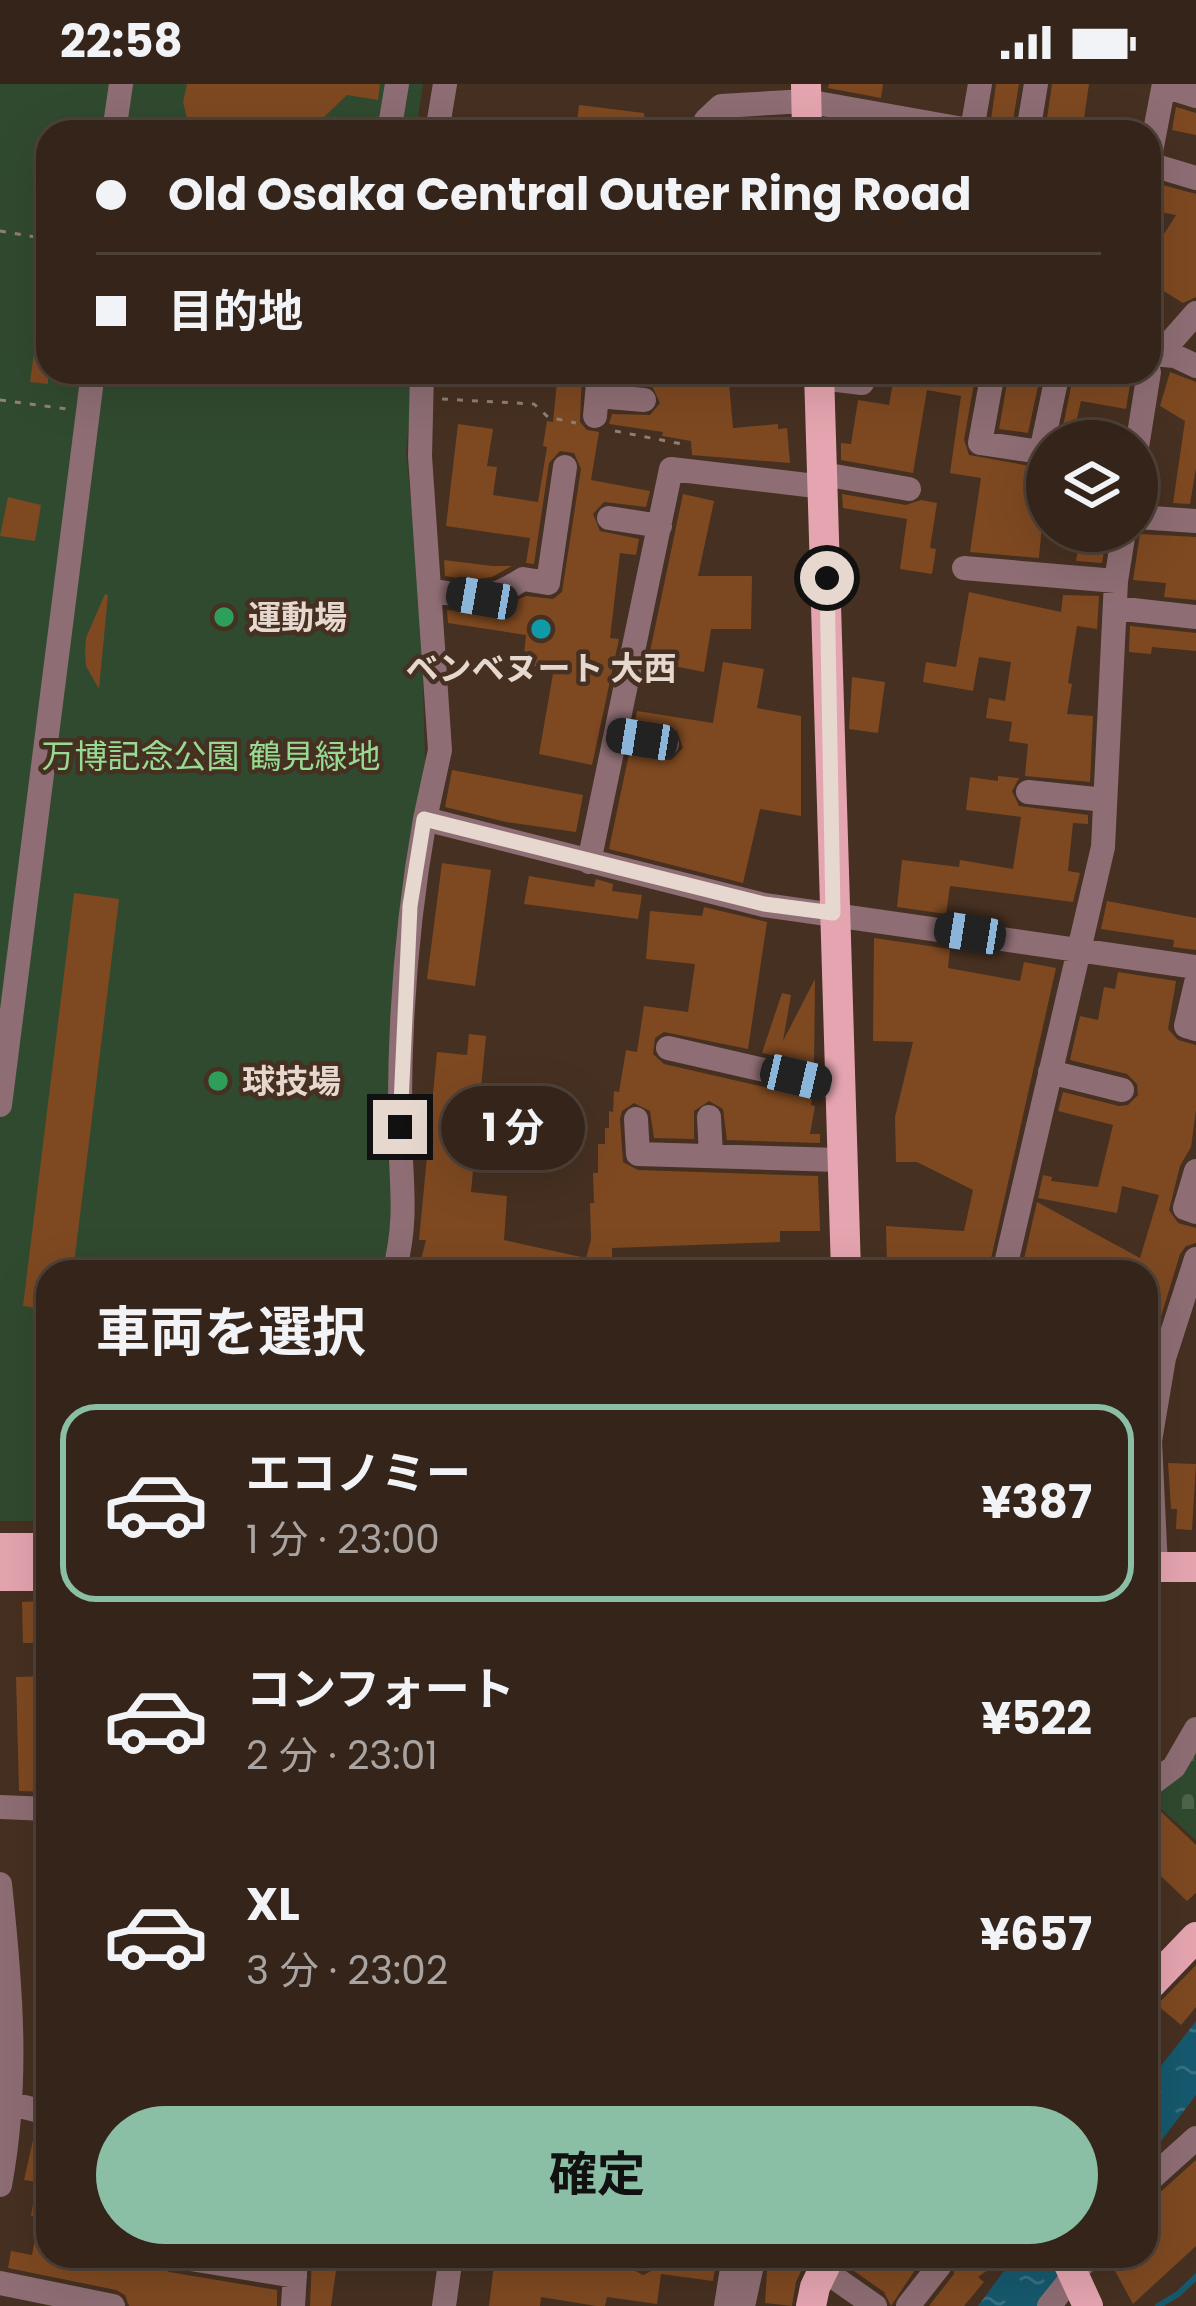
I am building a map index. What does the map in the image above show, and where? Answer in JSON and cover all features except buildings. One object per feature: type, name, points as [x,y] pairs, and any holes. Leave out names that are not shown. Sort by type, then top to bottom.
[{"type":"main road","points":[[820,384],[845,1260]]},
{"type":"main road","points":[[0,1547],[36,1548]]},
{"type":"main road","points":[[1158,1567],[1196,1567]]},
{"type":"main road","points":[[0,1576],[36,1576]]},
{"type":"main road","points":[[1158,1977],[1196,1937]]},
{"type":"main road","points":[[811,2306],[824,2268]]},
{"type":"main road","points":[[1076,2268],[1088,2306]]},
{"type":"street","points":[[116,120],[121,84]]},
{"type":"street","points":[[391,120],[397,84]]},
{"type":"street","points":[[438,120],[445,84]]},
{"type":"street","points":[[977,120],[980,84]]},
{"type":"street","points":[[1030,120],[1036,84]]},
{"type":"street","points":[[1157,120],[1164,85],[1196,96]]},
{"type":"street","points":[[706,120],[722,106],[806,106],[901,120]]},
{"type":"street","points":[[1161,160],[1196,178]]},
{"type":"street","points":[[1161,347],[1196,313]]},
{"type":"street","points":[[1161,357],[1175,356],[1196,367]]},
{"type":"street","points":[[0,1106],[91,384]]},
{"type":"street","points":[[991,384],[980,443],[1041,452],[1055,384]]},
{"type":"street","points":[[1141,420],[1147,384]]},
{"type":"street","points":[[397,1260],[406,1219],[400,1127],[408,928],[440,750],[421,456],[422,385]]},
{"type":"street","points":[[600,408],[644,400]]},
{"type":"street","points":[[429,590],[482,598],[497,596],[523,579],[548,583],[566,466]]},
{"type":"street","points":[[590,862],[671,469],[909,489]]},
{"type":"street","points":[[1158,517],[1196,517]]},
{"type":"street","points":[[609,518],[660,526]]},
{"type":"street","points":[[1007,1260],[1102,847],[1121,552]]},
{"type":"street","points":[[964,568],[1116,581]]},
{"type":"street","points":[[1115,608],[1196,617]]},
{"type":"street","points":[[616,735],[668,744]]},
{"type":"street","points":[[1028,792],[1105,800]]},
{"type":"street","points":[[424,819],[764,904],[1196,967]]},
{"type":"street","points":[[1196,983],[1186,1025],[1196,1029]]},
{"type":"street","points":[[668,1048],[838,1087]]},
{"type":"street","points":[[1050,1072],[1122,1090]]},
{"type":"street","points":[[709,1117],[711,1156]]},
{"type":"street","points":[[636,1119],[638,1154],[840,1160]]},
{"type":"street","points":[[1196,1172],[1185,1208],[1196,1212]]},
{"type":"street","points":[[1158,1349],[1196,1259]]},
{"type":"street","points":[[1158,1779],[1174,1767],[1196,1730]]},
{"type":"street","points":[[0,1808],[36,1809]]},
{"type":"street","points":[[0,1885],[12,2104],[0,2181]]},
{"type":"street","points":[[12,2104],[36,2110]]},
{"type":"street","points":[[1158,2172],[1196,2138]]},
{"type":"street","points":[[293,2306],[296,2268]]},
{"type":"street","points":[[444,2306],[449,2268]]},
{"type":"street","points":[[726,2306],[732,2268]]},
{"type":"street","points":[[743,2306],[751,2268]]},
{"type":"street","points":[[833,2268],[875,2306]]},
{"type":"street","points":[[908,2306],[937,2268]]},
{"type":"street","points":[[1049,2306],[1073,2268]]},
{"type":"street","points":[[0,2283],[113,2306]]},
{"type":"path","points":[[0,231],[36,237]]},
{"type":"path","points":[[422,385],[534,404],[548,417],[600,408],[682,444],[680,470]]},
{"type":"path","points":[[0,400],[87,411]]},
{"type":"green space","name":"万博記念公園 鶴見緑地","points":[[0,84],[423,84],[418,120],[36,120],[36,384],[413,384],[406,452],[421,607],[425,762],[394,965],[388,1158],[396,1213],[392,1242],[382,1260],[36,1260],[36,1521],[0,1521]]},
{"type":"green space","points":[[1196,1745],[1196,1840],[1158,1806],[1158,1788]]},
{"type":"water","points":[[1196,2021],[1196,2095],[1158,2145],[1158,2070]]},
{"type":"water","points":[[1006,2268],[1065,2268],[1037,2306],[978,2306]]},
{"type":"waterway","points":[[1158,2306],[1196,2277]]},
{"type":"place","name":"運動場","points":[[224,617]]},
{"type":"place","name":"ベンベヌート 大西","points":[[541,629]]},
{"type":"place","name":"球技場","points":[[218,1081]]},
{"type":"route","points":[[400,1127],[410,906],[424,819],[764,904],[833,913],[827,578]]}]
